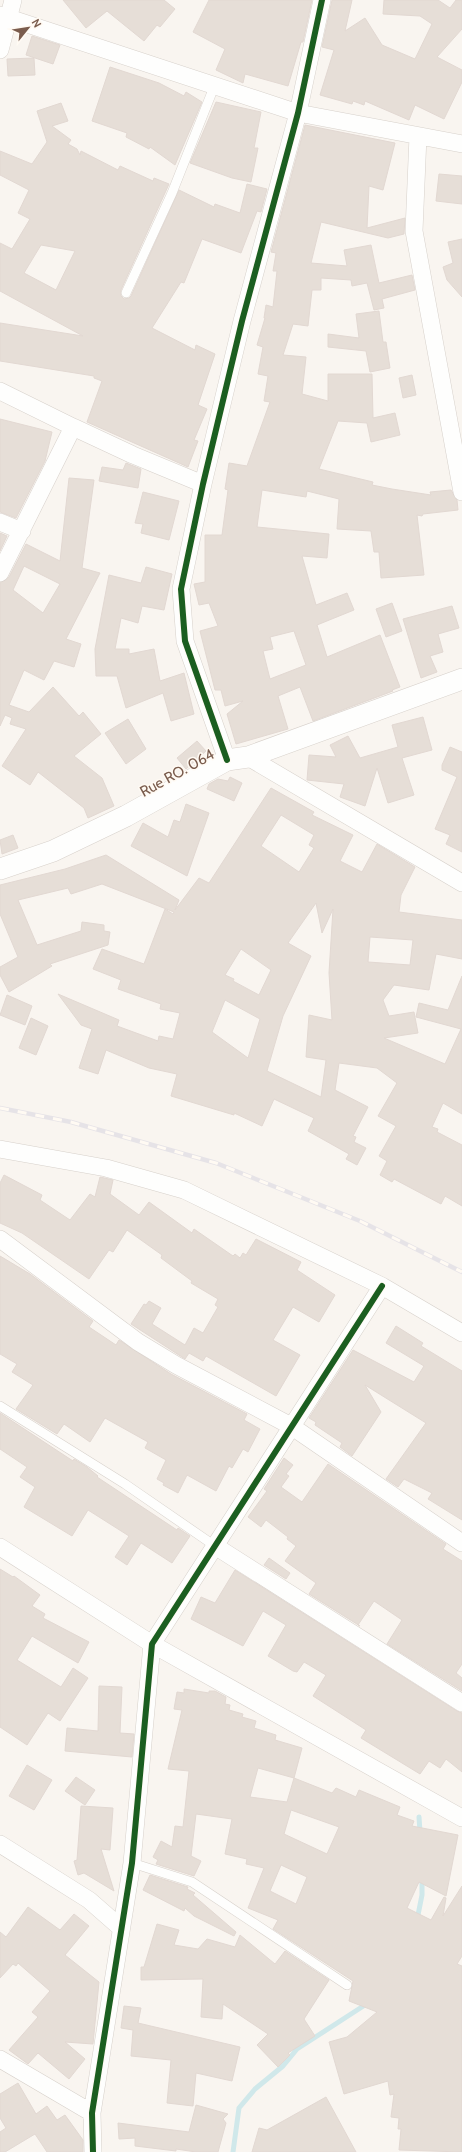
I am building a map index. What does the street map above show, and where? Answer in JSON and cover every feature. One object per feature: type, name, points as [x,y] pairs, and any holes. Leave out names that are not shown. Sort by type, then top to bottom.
[{"type":"street","points":[[0,50],[5,16],[13,0]]},
{"type":"street","points":[[227,760],[185,641],[181,589],[203,484],[242,321],[298,113],[322,0]]},
{"type":"street","points":[[5,16],[214,87],[298,113],[462,144]]},
{"type":"street","points":[[418,136],[414,231],[462,492]]},
{"type":"street","points":[[0,391],[133,456],[203,484]]},
{"type":"street","points":[[0,573],[73,427]]},
{"type":"street","points":[[0,522],[22,531]]},
{"type":"street","name":"Rue RO. 064","points":[[0,869],[60,848],[126,816],[227,760],[248,757],[462,679]]},
{"type":"street","points":[[248,757],[462,883]]},
{"type":"street","points":[[0,1149],[106,1168],[184,1190],[382,1286],[462,1334]]},
{"type":"street","points":[[0,1239],[138,1342],[176,1365],[291,1426],[462,1543]]},
{"type":"street","points":[[93,2152],[92,2113],[132,1863],[152,1644],[382,1286]]},
{"type":"street","points":[[215,1546],[462,1703]]},
{"type":"street","points":[[0,1547],[152,1644],[462,1818]]},
{"type":"street","points":[[0,1844],[88,1900],[121,1928]]},
{"type":"street","points":[[0,2059],[92,2113]]},
{"type":"lane","points":[[126,293],[172,193],[214,87]]},
{"type":"lane","points":[[0,1406],[125,1484],[215,1546]]},
{"type":"lane","points":[[132,1863],[192,1882],[347,1985]]},
{"type":"building","points":[[63,0],[164,0],[175,9],[160,27],[157,25],[144,41],[107,11],[86,28]]},
{"type":"building","points":[[209,0],[312,0],[303,42],[301,42],[288,86],[245,74],[243,83],[216,70],[225,49],[193,32]]},
{"type":"building","points":[[332,0],[352,0],[345,31],[365,18],[382,45],[415,59],[432,24],[420,16],[383,14],[384,0],[438,0],[450,8],[456,0],[462,0],[462,29],[437,57],[462,70],[462,82],[444,119],[415,105],[409,120],[365,101],[364,105],[353,101],[352,104],[320,95],[334,50],[322,47]]},
{"type":"building","points":[[32,36],[60,45],[53,64],[26,55]]},
{"type":"building","points":[[34,58],[35,75],[8,76],[7,59]]},
{"type":"building","points":[[110,67],[159,83],[184,96],[186,92],[202,102],[175,165],[150,147],[149,149],[126,137],[127,133],[92,121]]},
{"type":"building","points":[[216,102],[261,112],[254,148],[258,148],[251,182],[232,178],[190,163]]},
{"type":"building","points":[[61,103],[68,121],[52,126],[71,140],[68,144],[77,149],[80,155],[81,151],[118,170],[120,166],[153,181],[154,178],[169,184],[121,290],[121,296],[124,299],[131,296],[179,190],[214,207],[215,204],[240,213],[247,184],[267,189],[261,212],[257,211],[241,253],[202,239],[184,283],[181,282],[152,328],[195,350],[196,345],[215,354],[198,405],[207,409],[194,440],[198,441],[188,467],[87,422],[102,381],[94,378],[94,376],[0,361],[0,323],[83,336],[0,291],[0,243],[12,249],[30,219],[18,213],[29,190],[0,175],[0,151],[32,164],[47,142],[37,111]],"holes":[[[41,245],[75,251],[56,290],[24,273]]]},
{"type":"building","points":[[305,125],[395,143],[383,190],[369,186],[367,228],[405,218],[404,234],[388,238],[321,222],[311,263],[347,266],[344,250],[371,245],[379,283],[412,275],[415,290],[382,299],[384,308],[374,310],[367,283],[352,286],[351,280],[321,278],[321,290],[312,290],[308,326],[293,324],[283,355],[306,357],[302,394],[328,401],[328,374],[372,374],[373,418],[395,413],[400,435],[371,442],[367,423],[338,421],[319,469],[373,482],[372,485],[392,489],[431,495],[430,492],[451,490],[457,500],[458,510],[423,514],[422,516],[417,515],[424,575],[381,578],[379,552],[374,552],[371,531],[337,529],[339,499],[307,491],[306,497],[262,490],[257,527],[329,534],[327,558],[302,556],[316,605],[347,593],[354,610],[317,625],[327,657],[380,635],[400,687],[313,721],[300,687],[278,696],[288,729],[236,744],[227,714],[243,701],[225,706],[221,690],[215,690],[200,631],[218,626],[209,603],[199,605],[194,584],[205,582],[205,535],[222,535],[228,490],[225,489],[229,463],[247,466],[270,402],[264,401],[268,376],[258,374],[263,347],[257,345],[265,318],[266,305],[273,307],[277,271],[273,271],[276,253],[271,252]],"holes":[[[294,631],[306,665],[270,679],[263,651],[273,649],[270,637]]]},
{"type":"building","points":[[439,174],[462,176],[462,204],[436,201]]},
{"type":"building","points":[[462,239],[462,297],[447,280],[443,267],[453,263],[448,242]]},
{"type":"building","points":[[379,311],[383,342],[386,342],[390,368],[370,372],[366,351],[328,347],[328,334],[359,338],[356,314]]},
{"type":"building","points":[[412,375],[416,395],[403,398],[399,378]]},
{"type":"building","points":[[0,419],[52,432],[45,461],[16,518],[0,512]]},
{"type":"building","points":[[126,463],[141,469],[138,488],[99,481],[102,467],[123,470]]},
{"type":"building","points":[[69,478],[94,480],[82,568],[100,573],[66,639],[81,644],[74,667],[54,661],[44,680],[24,670],[9,705],[29,712],[53,687],[79,716],[83,712],[101,734],[74,756],[102,778],[114,806],[88,818],[84,808],[38,772],[30,785],[2,766],[26,729],[10,724],[12,718],[5,715],[0,726],[0,583],[9,577],[26,544],[60,561]],"holes":[[[24,566],[60,584],[43,613],[13,590]]]},
{"type":"building","points":[[143,492],[179,501],[169,540],[141,533],[143,524],[135,523]]},
{"type":"building","points":[[0,533],[7,536],[0,551]]},
{"type":"building","points":[[146,567],[172,574],[164,610],[142,606],[138,623],[121,618],[115,649],[129,649],[129,654],[154,649],[160,681],[184,673],[194,714],[171,721],[163,693],[126,708],[117,676],[96,676],[95,649],[109,575],[141,583]]},
{"type":"building","points":[[392,603],[402,631],[386,637],[376,609]]},
{"type":"building","points":[[452,606],[459,628],[438,634],[443,652],[430,656],[437,672],[421,678],[403,619]]},
{"type":"building","points":[[423,717],[432,750],[402,758],[414,795],[388,803],[377,768],[365,806],[340,797],[344,784],[307,780],[309,755],[336,757],[330,745],[348,736],[360,758],[398,747],[392,725]]},
{"type":"building","points":[[128,719],[146,749],[126,764],[105,733]]},
{"type":"building","points":[[197,741],[206,751],[186,769],[177,758]]},
{"type":"building","points":[[450,747],[462,752],[462,852],[446,844],[450,835],[435,829],[457,777],[442,770],[442,765]]},
{"type":"building","points":[[230,777],[242,783],[234,801],[207,789],[209,784],[218,779],[228,781]]},
{"type":"building","points":[[271,788],[314,812],[312,815],[353,835],[340,861],[362,872],[377,844],[415,867],[401,895],[399,912],[462,920],[462,959],[436,954],[429,990],[394,985],[383,1000],[389,1016],[414,1012],[418,1033],[384,1038],[445,1064],[461,1029],[416,1017],[419,1003],[448,1010],[462,976],[462,1114],[443,1103],[432,1127],[438,1129],[437,1132],[462,1145],[462,1206],[445,1196],[441,1204],[394,1179],[392,1182],[380,1175],[387,1161],[379,1156],[396,1126],[378,1116],[397,1083],[377,1068],[339,1063],[335,1090],[368,1107],[353,1136],[356,1137],[354,1142],[366,1148],[357,1165],[346,1159],[349,1154],[308,1131],[314,1118],[274,1099],[262,1126],[234,1113],[234,1115],[171,1096],[177,1074],[149,1068],[106,1050],[98,1074],[79,1068],[92,1029],[81,1025],[58,994],[119,1020],[117,1026],[158,1041],[159,1036],[173,1039],[180,1013],[160,1009],[161,1004],[118,989],[121,980],[93,969],[102,949],[144,964],[165,909],[173,914],[174,912],[102,884],[71,894],[68,888],[18,900],[37,945],[81,931],[82,922],[104,925],[104,931],[110,932],[108,945],[50,964],[52,966],[9,992],[0,975],[0,967],[18,957],[0,914],[0,885],[65,869],[106,855],[179,900],[175,910],[199,878],[209,883]],"holes":[[[281,815],[314,835],[309,845],[314,848],[299,872],[261,846]],[[316,903],[322,933],[333,909],[329,973],[332,1020],[309,1015],[306,1057],[326,1060],[321,1097],[267,1071],[283,1016],[311,956],[288,943]],[[370,937],[413,940],[410,965],[368,962]],[[241,949],[271,970],[259,995],[225,975]],[[225,1000],[260,1019],[248,1058],[212,1032]]]},
{"type":"building","points":[[186,804],[209,813],[187,876],[131,846],[143,823],[168,837],[174,820],[180,822]]},
{"type":"building","points":[[13,835],[18,848],[2,854],[0,840]]},
{"type":"building","points":[[7,995],[32,1006],[25,1025],[0,1015]]},
{"type":"building","points":[[31,1018],[48,1026],[36,1055],[19,1048]]},
{"type":"building","points":[[4,1175],[42,1195],[40,1200],[70,1220],[90,1194],[95,1197],[100,1177],[113,1180],[110,1194],[139,1215],[149,1202],[192,1233],[194,1229],[233,1256],[235,1254],[240,1258],[243,1253],[246,1255],[256,1239],[301,1262],[297,1270],[335,1295],[319,1322],[293,1307],[273,1340],[300,1355],[276,1396],[206,1356],[203,1361],[189,1353],[185,1359],[131,1324],[144,1304],[146,1305],[149,1301],[161,1308],[152,1324],[185,1345],[194,1328],[203,1333],[218,1307],[215,1305],[218,1299],[191,1283],[192,1281],[161,1258],[162,1255],[127,1230],[113,1252],[109,1250],[89,1279],[22,1233],[0,1223],[0,1183]]},
{"type":"building","points":[[0,1256],[30,1274],[93,1321],[89,1327],[116,1345],[119,1340],[171,1374],[247,1414],[244,1420],[260,1429],[248,1452],[243,1449],[232,1468],[229,1466],[216,1491],[187,1475],[178,1493],[163,1485],[164,1483],[157,1479],[166,1460],[145,1448],[148,1442],[105,1418],[90,1442],[64,1424],[57,1434],[16,1409],[33,1385],[12,1372],[17,1364],[0,1354]]},
{"type":"building","points":[[396,1326],[423,1343],[421,1346],[462,1371],[462,1520],[428,1499],[432,1493],[404,1479],[398,1487],[386,1479],[426,1423],[365,1385],[381,1412],[352,1456],[340,1447],[342,1443],[315,1425],[316,1422],[309,1418],[353,1350],[414,1382],[424,1366],[386,1343]]},
{"type":"building","points":[[0,1413],[73,1461],[74,1459],[87,1467],[98,1476],[97,1477],[177,1530],[178,1528],[190,1536],[172,1563],[141,1543],[127,1565],[115,1557],[129,1536],[88,1510],[72,1536],[24,1507],[35,1487],[20,1477],[27,1467],[0,1449]]},
{"type":"building","points":[[284,1458],[293,1465],[286,1474],[289,1476],[281,1487],[302,1502],[328,1464],[446,1544],[443,1549],[462,1561],[462,1664],[456,1673],[462,1678],[462,1691],[387,1644],[402,1620],[374,1601],[358,1625],[309,1594],[316,1583],[285,1561],[296,1546],[287,1539],[288,1537],[266,1520],[261,1527],[248,1517],[267,1491],[264,1489]]},
{"type":"building","points":[[269,1558],[290,1573],[286,1579],[264,1565]]},
{"type":"building","points":[[0,1569],[13,1577],[14,1576],[40,1595],[32,1606],[45,1614],[43,1618],[89,1642],[78,1663],[32,1636],[17,1660],[61,1687],[73,1668],[88,1678],[60,1721],[48,1713],[27,1745],[0,1727]]},
{"type":"building","points":[[235,1570],[462,1713],[462,1772],[446,1759],[440,1768],[429,1761],[420,1774],[361,1738],[366,1730],[313,1696],[326,1675],[304,1662],[297,1672],[293,1671],[268,1656],[286,1625],[263,1611],[243,1646],[191,1619],[201,1597],[215,1603]]},
{"type":"building","points":[[99,1686],[122,1687],[120,1733],[134,1734],[132,1757],[65,1751],[67,1728],[98,1731]]},
{"type":"building","points":[[184,1689],[209,1693],[209,1691],[215,1691],[226,1697],[225,1704],[230,1705],[229,1710],[243,1714],[242,1717],[256,1721],[254,1728],[276,1735],[275,1740],[302,1748],[294,1778],[332,1793],[336,1788],[356,1797],[359,1790],[400,1807],[397,1815],[414,1821],[412,1826],[458,1835],[446,1896],[419,1882],[407,1908],[431,1920],[444,1897],[446,1898],[443,1916],[462,1886],[462,1956],[457,1964],[462,1966],[462,2152],[399,2150],[401,2129],[398,2129],[399,2118],[391,2117],[394,2094],[390,2095],[388,2081],[344,2094],[329,2042],[347,2037],[377,2012],[349,2001],[353,1981],[273,1929],[278,1920],[248,1908],[264,1868],[246,1864],[247,1859],[225,1854],[232,1819],[196,1814],[191,1856],[201,1861],[194,1876],[156,1864],[158,1860],[153,1857],[161,1841],[172,1847],[175,1826],[183,1827],[189,1771],[168,1769],[182,1710],[174,1709],[177,1692],[184,1693]],"holes":[[[258,1768],[294,1778],[287,1802],[250,1797]],[[291,1810],[339,1827],[327,1854],[284,1834]],[[281,1865],[307,1877],[296,1904],[270,1891]]]},
{"type":"building","points":[[27,1765],[52,1780],[34,1810],[9,1796]]},
{"type":"building","points":[[76,1777],[95,1790],[85,1805],[65,1791]]},
{"type":"building","points":[[81,1806],[113,1808],[110,1850],[101,1849],[114,1891],[84,1873],[78,1875],[74,1861],[77,1860]]},
{"type":"building","points":[[150,1875],[188,1887],[187,1889],[195,1893],[193,1895],[236,1932],[234,1936],[194,1916],[185,1908],[184,1911],[143,1890]]},
{"type":"building","points":[[28,1907],[60,1930],[74,1914],[89,1926],[65,1955],[99,1982],[93,2044],[65,2042],[85,2059],[69,2079],[38,2053],[28,2064],[9,2050],[38,2017],[32,2012],[50,1991],[18,1963],[16,1966],[13,1964],[0,1978],[0,1932],[6,1937]]},
{"type":"building","points":[[157,1924],[179,1930],[174,1945],[198,1949],[207,1939],[235,1947],[240,1935],[275,1964],[285,1951],[329,1980],[304,2019],[315,2036],[288,2053],[290,2055],[278,2067],[257,2045],[268,2034],[223,2004],[222,2019],[201,2017],[203,1979],[141,1980],[141,1967],[144,1967]]},
{"type":"building","points":[[124,2006],[141,2008],[138,2023],[240,2047],[232,2081],[196,2073],[193,2106],[167,2103],[171,2060],[131,2056],[133,2030],[121,2028]]},
{"type":"building","points":[[18,2083],[36,2114],[47,2106],[57,2120],[65,2115],[83,2140],[83,2152],[47,2152],[35,2134],[5,2152],[0,2152],[0,2132],[6,2128],[0,2118],[0,2094]]},
{"type":"building","points":[[326,2097],[356,2152],[252,2152],[259,2128],[267,2130]]},
{"type":"building","points":[[196,2105],[228,2114],[223,2119],[226,2123],[218,2152],[196,2152],[176,2149],[176,2151],[135,2146],[135,2138],[119,2139],[118,2123],[189,2132]]},
{"type":"waterway","points":[[419,1817],[420,1832]]},
{"type":"waterway","points":[[417,1920],[422,1895],[422,1878]]},
{"type":"waterway","points":[[233,2152],[239,2108],[255,2089],[283,2066],[297,2049],[368,2003]]},
{"type":"railway","points":[[0,1108],[71,1122],[216,1163],[360,1221],[462,1272]]},
{"type":"cycle path","points":[[227,760],[185,641],[181,589],[203,484],[242,321],[298,113],[322,0]]},
{"type":"cycle path","points":[[93,2152],[92,2113],[132,1863],[152,1644],[382,1286]]}]
